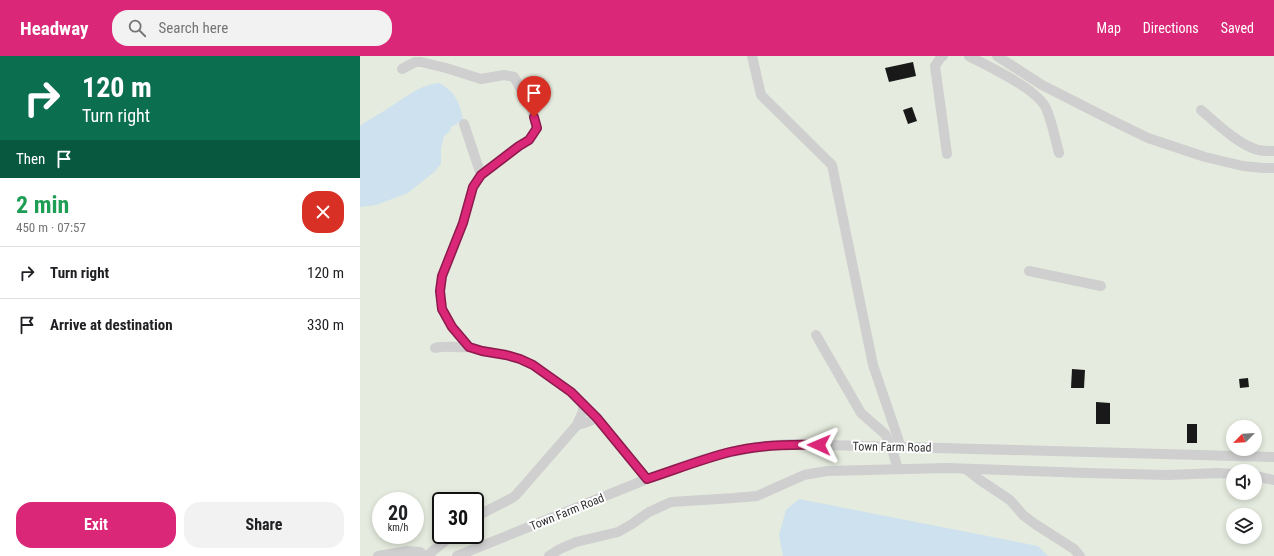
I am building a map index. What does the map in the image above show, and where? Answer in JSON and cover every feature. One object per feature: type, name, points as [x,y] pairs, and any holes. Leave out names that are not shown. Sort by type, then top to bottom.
[{"type":"street","points":[[752,56],[761,95],[832,165],[873,365],[896,447],[898,469]]},
{"type":"street","points":[[943,56],[935,66],[947,154]]},
{"type":"street","points":[[969,56],[1025,87],[1038,98],[1045,107],[1059,153]]},
{"type":"street","points":[[997,56],[1042,85],[1148,138],[1205,157],[1244,166],[1274,168]]},
{"type":"street","points":[[402,69],[415,62],[421,62],[481,79],[504,75],[514,77],[531,107],[537,128],[529,140],[481,175],[473,187],[463,223],[442,276],[440,291],[442,309],[452,327],[469,347]]},
{"type":"street","points":[[1201,110],[1224,130],[1245,144],[1258,150],[1274,151]]},
{"type":"street","points":[[464,124],[481,175]]},
{"type":"street","points":[[1029,271],[1101,286]]},
{"type":"street","points":[[816,335],[861,413],[885,434],[896,447]]},
{"type":"street","points":[[435,348],[443,346],[460,348],[469,347],[506,355],[533,365],[571,392],[584,404],[647,479]]},
{"type":"street","points":[[484,512],[516,495],[577,425],[583,411],[584,404]]},
{"type":"street","points":[[577,425],[597,418]]},
{"type":"street","name":"Town Farm Road","points":[[457,556],[647,479],[731,452],[764,446],[790,444],[1274,457]]},
{"type":"street","points":[[966,469],[1010,500],[1035,524],[1069,545],[1080,556]]},
{"type":"street","points":[[549,556],[576,542],[618,532],[648,512],[671,502],[757,496],[804,475],[827,471],[966,469],[1088,474],[1168,475],[1226,474]]},
{"type":"street","points":[[1262,477],[1274,480]]},
{"type":"street","points":[[428,556],[430,552],[442,544]]},
{"type":"street","points":[[378,556],[408,551],[420,552],[424,556]]},
{"type":"shaded area","points":[[360,56],[1274,56],[1274,556],[360,556]]},
{"type":"water","points":[[439,83],[445,86],[456,98],[463,120],[451,127],[450,131],[444,136],[441,149],[441,164],[434,172],[408,193],[376,205],[360,207],[360,126],[417,90],[431,84]]},
{"type":"water","points":[[799,499],[1038,546],[1048,556],[783,556],[779,535],[786,510]]},
{"type":"building","points":[[913,62],[916,76],[889,82],[885,68]]},
{"type":"building","points":[[912,107],[917,121],[908,124],[903,110]]},
{"type":"building","points":[[1072,369],[1085,370],[1084,388],[1071,388]]},
{"type":"building","points":[[1248,378],[1249,387],[1240,388],[1239,379]]},
{"type":"building","points":[[1096,402],[1110,403],[1110,424],[1096,424]]},
{"type":"building","points":[[1187,424],[1197,424],[1197,443],[1187,443]]},
{"type":"route","points":[[534,117],[537,128],[529,140],[481,175],[473,187],[463,223],[442,276],[440,291],[442,309],[452,327],[469,347],[520,359],[533,365],[571,392],[597,418],[647,479],[704,459],[731,452],[764,446],[790,444],[819,445]]}]
